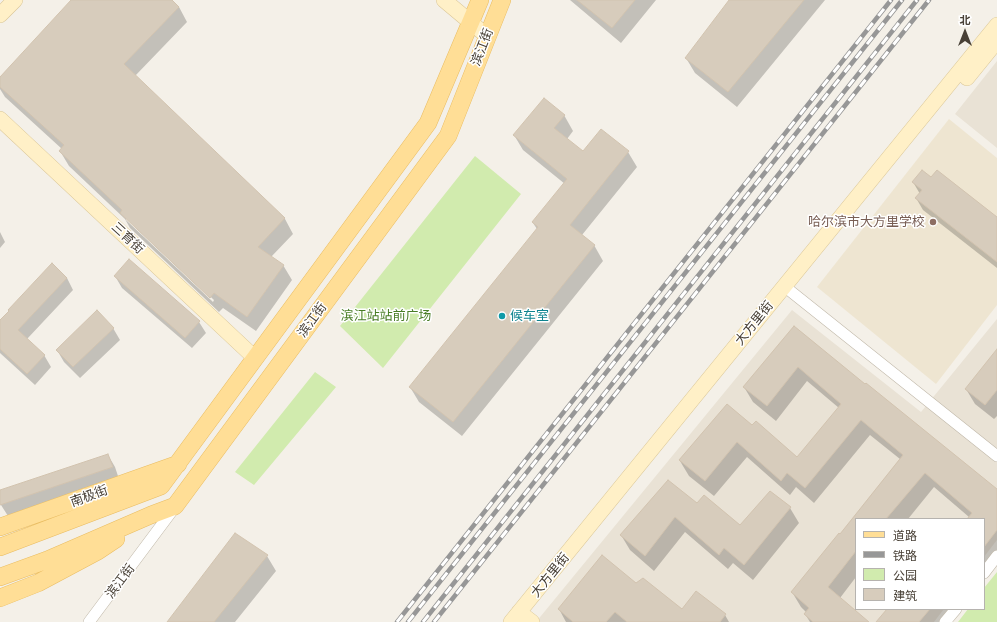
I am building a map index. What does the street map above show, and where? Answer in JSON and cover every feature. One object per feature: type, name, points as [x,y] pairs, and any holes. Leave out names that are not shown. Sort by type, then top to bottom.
[{"type":"main road","points":[[444,0],[487,36]]},
{"type":"main road","name":"滨江街","points":[[161,486],[428,123],[480,0]]},
{"type":"main road","name":"滨江街","points":[[175,506],[448,136],[502,0]]},
{"type":"main road","name":"大方里街","points":[[522,619],[997,25]]},
{"type":"main road","name":"大方里街","points":[[787,289],[997,41]]},
{"type":"main road","name":"三育街","points":[[0,119],[255,358]]},
{"type":"main road","name":"南极街","points":[[0,527],[178,464]]},
{"type":"main road","name":"南极街","points":[[0,547],[161,486]]},
{"type":"main road","points":[[0,577],[47,560],[175,506]]},
{"type":"main road","points":[[0,598],[38,583],[98,551],[151,515]]},
{"type":"street","points":[[787,289],[997,456]]},
{"type":"street","name":"滨江街","points":[[89,622],[175,506]]},
{"type":"street","points":[[985,572],[997,556]]},
{"type":"street","points":[[946,622],[955,610]]},
{"type":"shaded area","points":[[997,61],[997,148],[955,114]]},
{"type":"shaded area","name":"哈尔滨市大方里学校","points":[[949,119],[997,158],[997,305],[936,384],[817,287]]},
{"type":"shaded area","points":[[792,310],[921,412],[997,319],[997,540],[985,556],[985,518],[855,518],[855,610],[943,610],[934,622],[536,622]]},
{"type":"green space","name":"滨江站站前广场","points":[[475,156],[521,194],[383,368],[340,326]]},
{"type":"green space","points":[[315,372],[336,387],[254,485],[235,472]]},
{"type":"green space","points":[[997,572],[997,622],[958,622],[967,610],[985,610],[985,587]]},
{"type":"building","points":[[71,0],[172,0],[179,7],[124,64],[285,218],[258,247],[284,265],[247,317],[214,293],[210,298],[120,213],[122,210],[59,151],[64,145],[0,87],[0,77]]},
{"type":"building","points":[[577,0],[635,0],[612,28]]},
{"type":"building","points":[[729,0],[804,0],[728,92],[685,58]]},
{"type":"building","name":"候车室","points":[[544,98],[565,115],[554,128],[583,151],[601,129],[629,151],[570,225],[595,245],[453,422],[409,387],[538,227],[532,222],[567,179],[513,135]]},
{"type":"building","points":[[922,170],[931,177],[937,170],[997,217],[997,262],[915,198],[922,190],[912,182]]},
{"type":"building","points":[[129,259],[200,321],[185,338],[114,276]]},
{"type":"building","points":[[52,263],[67,278],[18,330],[45,355],[27,374],[0,349],[0,320]]},
{"type":"building","points":[[97,310],[114,328],[73,367],[56,350]]},
{"type":"building","points":[[794,326],[997,489],[997,530],[985,546],[985,518],[968,518],[972,513],[925,473],[887,518],[855,518],[855,552],[828,587],[869,622],[813,622],[804,614],[809,608],[791,592],[839,533],[840,534],[903,455],[861,420],[805,488],[787,473],[781,481],[737,442],[705,481],[679,460],[727,404],[752,425],[756,421],[797,457],[841,404],[798,367],[767,406],[743,387]]},
{"type":"building","points":[[997,349],[997,390],[985,405],[965,389]]},
{"type":"building","points":[[108,454],[113,467],[0,505],[0,490]]},
{"type":"building","points":[[668,480],[697,503],[704,495],[740,525],[770,491],[791,507],[744,565],[724,548],[719,555],[675,517],[645,556],[620,535]]},
{"type":"building","points":[[235,533],[268,555],[214,622],[167,622]]},
{"type":"building","points":[[602,555],[636,583],[643,578],[682,609],[696,591],[726,614],[720,622],[627,622],[615,612],[606,622],[573,622],[558,609]]},
{"type":"building","points":[[886,610],[929,610],[919,622],[876,622]]},
{"type":"railway","points":[[397,622],[891,0]]},
{"type":"railway","points":[[408,622],[902,0]]},
{"type":"railway","points":[[423,622],[917,0]]},
{"type":"railway","points":[[434,622],[929,0]]},
{"type":"place","name":"哈尔滨市大方里学校","points":[[933,222]]},
{"type":"place","name":"候车室","points":[[502,316]]}]
